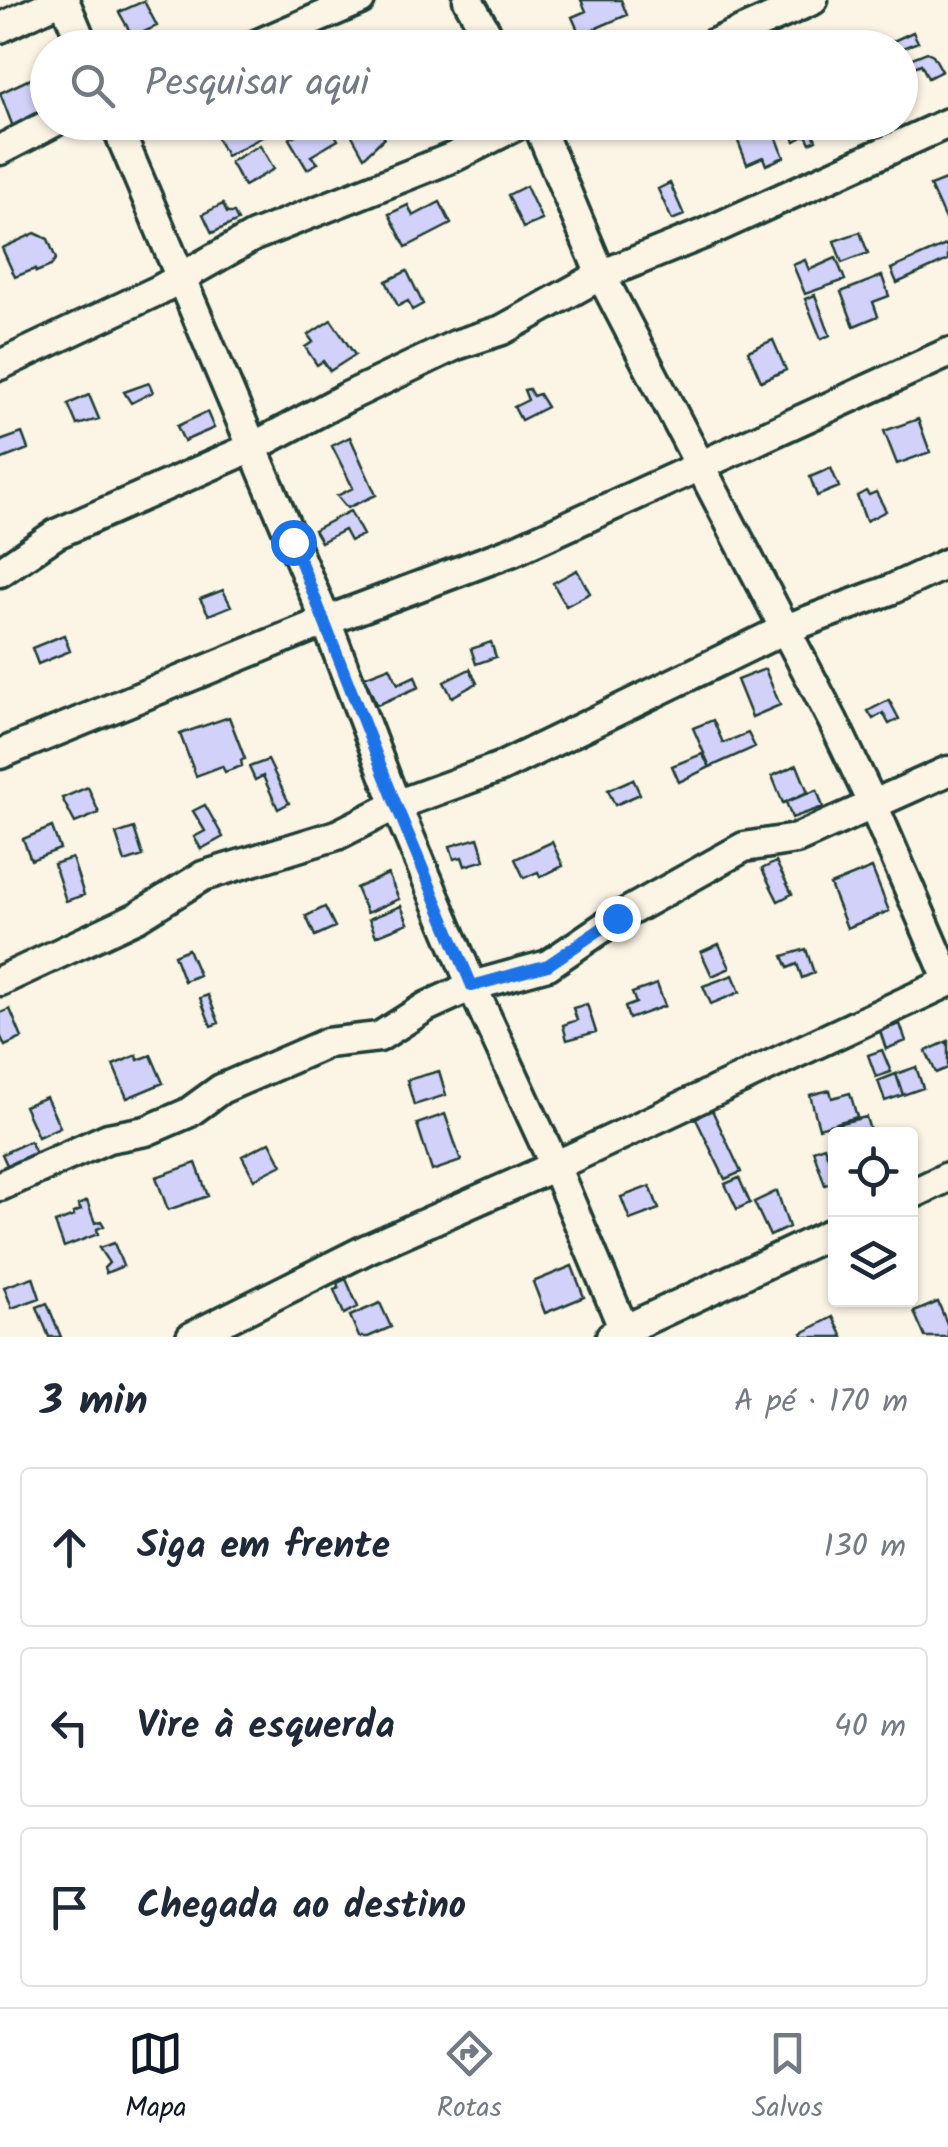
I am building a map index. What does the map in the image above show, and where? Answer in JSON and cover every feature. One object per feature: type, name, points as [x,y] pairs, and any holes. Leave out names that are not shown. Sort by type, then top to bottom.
[{"type":"street","points":[[0,28],[62,0],[76,30]]},
{"type":"street","points":[[291,30],[360,0]]},
{"type":"street","points":[[468,0],[485,30]]},
{"type":"street","points":[[745,30],[813,0]]},
{"type":"street","points":[[918,137],[948,123]]},
{"type":"street","points":[[0,150],[30,134]]},
{"type":"street","points":[[122,140],[326,622],[396,805],[472,986],[555,1166],[620,1335],[828,1235]]},
{"type":"street","points":[[0,364],[159,290],[254,236],[488,140]]},
{"type":"street","points":[[191,1337],[367,1250],[948,981],[834,721],[783,630],[601,275],[545,140]]},
{"type":"street","points":[[0,572],[56,534],[253,446],[441,353],[502,330],[601,275],[703,234],[910,140]]},
{"type":"street","points":[[0,754],[513,551],[948,354]]},
{"type":"street","points":[[0,981],[138,918],[203,876],[336,834],[396,805],[501,767],[783,630],[890,590],[948,562]]},
{"type":"street","points":[[0,1186],[108,1138],[146,1132],[188,1114],[220,1089],[327,1043],[379,1037],[472,986],[548,965],[617,918],[744,848],[796,839],[948,772]]},
{"type":"street","points":[[918,1191],[948,1178]]},
{"type":"building","points":[[581,0],[621,0],[627,15],[592,30],[578,30],[572,17],[586,11]]},
{"type":"building","points":[[144,1],[157,26],[129,30],[119,12]]},
{"type":"building","points":[[927,52],[933,55],[942,71],[928,78],[921,64],[918,65],[918,56]]},
{"type":"building","points":[[30,79],[30,119],[13,127],[0,93]]},
{"type":"building","points":[[218,140],[257,140],[226,156]]},
{"type":"building","points":[[290,140],[338,140],[311,156],[318,163],[307,169]]},
{"type":"building","points":[[355,140],[382,140],[364,157]]},
{"type":"building","points":[[738,140],[778,140],[784,157],[766,165],[763,157],[747,164]]},
{"type":"building","points":[[260,145],[274,169],[244,186],[230,162]]},
{"type":"building","points":[[945,180],[948,185],[948,226],[930,186]]},
{"type":"building","points":[[670,183],[684,215],[672,220],[658,189]]},
{"type":"building","points":[[526,186],[542,220],[523,228],[508,195]]},
{"type":"building","points":[[440,202],[451,224],[406,247],[389,214],[408,205],[413,216]]},
{"type":"building","points":[[223,204],[238,221],[212,233],[203,214]]},
{"type":"building","points":[[860,232],[868,253],[842,263],[834,241]]},
{"type":"building","points":[[35,233],[48,239],[56,259],[51,266],[15,277],[2,248]]},
{"type":"building","points":[[948,244],[948,260],[897,283],[891,269]]},
{"type":"building","points":[[836,258],[845,280],[805,294],[793,265],[805,260],[809,270]]},
{"type":"building","points":[[407,271],[423,304],[412,310],[408,301],[398,306],[386,281]]},
{"type":"building","points":[[882,276],[889,296],[873,302],[878,316],[854,326],[841,292]]},
{"type":"building","points":[[815,295],[830,335],[821,339],[805,299]]},
{"type":"building","points":[[331,320],[355,355],[330,371],[323,361],[317,365],[305,347],[313,342],[308,335]]},
{"type":"building","points":[[773,340],[786,370],[761,381],[748,351]]},
{"type":"building","points":[[149,383],[153,392],[131,403],[124,392]]},
{"type":"building","points":[[529,389],[533,396],[539,394],[547,407],[521,420],[514,407],[528,400],[524,390]]},
{"type":"building","points":[[89,395],[99,419],[77,425],[68,404]]},
{"type":"building","points":[[207,412],[214,428],[184,441],[177,426]]},
{"type":"building","points":[[918,419],[930,452],[897,464],[884,431]]},
{"type":"building","points":[[22,433],[28,449],[0,460],[0,441]]},
{"type":"building","points":[[350,437],[376,495],[347,508],[337,496],[353,488],[332,446]]},
{"type":"building","points":[[831,468],[839,487],[817,496],[810,477]]},
{"type":"building","points":[[866,491],[869,495],[876,492],[886,511],[866,521],[857,496]]},
{"type":"building","points":[[350,511],[363,535],[350,541],[344,530],[321,542],[314,530]]},
{"type":"building","points":[[577,570],[590,593],[566,606],[553,583]]},
{"type":"building","points":[[223,590],[231,606],[209,615],[200,599]]},
{"type":"building","points":[[64,635],[70,651],[38,664],[32,648]]},
{"type":"building","points":[[491,642],[496,657],[476,664],[471,649]]},
{"type":"building","points":[[390,667],[398,684],[415,676],[419,687],[377,705],[364,677]]},
{"type":"building","points":[[470,669],[477,683],[452,697],[444,682]]},
{"type":"building","points":[[765,669],[780,705],[752,717],[737,680]]},
{"type":"building","points":[[889,700],[899,719],[889,724],[883,713],[873,719],[868,711]]},
{"type":"building","points":[[229,717],[245,759],[241,760],[242,766],[225,772],[222,766],[196,776],[180,734]]},
{"type":"building","points":[[713,720],[723,743],[748,733],[755,747],[710,767],[693,728]]},
{"type":"building","points":[[702,754],[710,767],[679,782],[672,766]]},
{"type":"building","points":[[268,760],[289,803],[278,809],[263,776],[255,780],[249,767]]},
{"type":"building","points":[[797,765],[808,792],[783,803],[772,776]]},
{"type":"building","points":[[633,779],[640,794],[615,805],[608,790]]},
{"type":"building","points":[[88,787],[99,813],[75,823],[62,798]]},
{"type":"building","points":[[817,790],[823,807],[792,818],[786,802]]},
{"type":"building","points":[[205,805],[223,837],[201,849],[194,837],[205,831],[193,811]]},
{"type":"building","points":[[52,827],[60,849],[31,860],[23,839]]},
{"type":"building","points":[[134,828],[143,856],[125,862],[116,834]]},
{"type":"building","points":[[478,838],[485,860],[465,866],[462,857],[454,859],[450,846]]},
{"type":"building","points":[[552,842],[563,866],[540,877],[538,872],[524,878],[515,859]]},
{"type":"building","points":[[72,858],[84,895],[66,901],[54,864]]},
{"type":"building","points":[[776,862],[792,894],[778,901],[762,869]]},
{"type":"building","points":[[872,868],[889,911],[847,928],[830,885]]},
{"type":"building","points":[[388,874],[399,899],[367,913],[356,888]]},
{"type":"building","points":[[401,906],[408,923],[376,936],[369,919]]},
{"type":"building","points":[[325,907],[335,927],[315,936],[306,916]]},
{"type":"building","points":[[719,944],[730,968],[712,976],[701,952]]},
{"type":"building","points":[[188,949],[199,975],[184,981],[174,955]]},
{"type":"building","points":[[806,949],[814,973],[802,978],[797,964],[788,968],[783,956]]},
{"type":"building","points":[[733,975],[740,992],[711,1004],[703,986]]},
{"type":"building","points":[[657,984],[665,1006],[629,1019],[625,1007],[636,1003],[632,993]]},
{"type":"building","points":[[208,995],[219,1023],[211,1026],[200,998]]},
{"type":"building","points":[[587,1004],[596,1032],[567,1040],[563,1025],[577,1020],[573,1008]]},
{"type":"building","points":[[10,1009],[22,1038],[5,1046],[0,1035],[0,1013]]},
{"type":"building","points":[[900,1024],[906,1041],[886,1049],[880,1031]]},
{"type":"building","points":[[948,1041],[948,1068],[936,1073],[926,1051]]},
{"type":"building","points":[[882,1050],[891,1072],[876,1077],[868,1055]]},
{"type":"building","points":[[137,1055],[138,1060],[151,1055],[163,1083],[127,1098],[113,1065]]},
{"type":"building","points":[[916,1067],[923,1088],[903,1095],[896,1074]]},
{"type":"building","points":[[439,1071],[446,1095],[414,1105],[407,1080]]},
{"type":"building","points":[[896,1074],[903,1095],[885,1101],[878,1081]]},
{"type":"building","points":[[830,1090],[832,1098],[850,1093],[857,1117],[819,1128],[810,1095]]},
{"type":"building","points":[[46,1097],[60,1127],[38,1137],[24,1106]]},
{"type":"building","points":[[712,1110],[741,1172],[725,1179],[695,1117]]},
{"type":"building","points":[[445,1114],[461,1161],[432,1171],[417,1124]]},
{"type":"building","points":[[866,1117],[869,1127],[833,1127]]},
{"type":"building","points":[[30,1141],[36,1154],[8,1167],[2,1154]]},
{"type":"building","points":[[270,1142],[282,1165],[254,1179],[242,1156]]},
{"type":"building","points":[[824,1146],[828,1184],[825,1185],[813,1150]]},
{"type":"building","points":[[196,1163],[208,1196],[168,1210],[156,1177]]},
{"type":"building","points":[[739,1178],[750,1203],[737,1209],[725,1184]]},
{"type":"building","points":[[650,1186],[659,1209],[630,1220],[621,1197]]},
{"type":"building","points":[[777,1191],[789,1227],[770,1236],[754,1202]]},
{"type":"building","points":[[87,1201],[95,1223],[101,1221],[104,1226],[97,1229],[98,1234],[64,1247],[55,1223],[74,1216],[81,1210],[78,1205]]},
{"type":"building","points":[[114,1243],[123,1266],[106,1273],[104,1268],[109,1263],[99,1248]]},
{"type":"building","points":[[572,1266],[584,1297],[545,1313],[533,1282]]},
{"type":"building","points":[[33,1277],[40,1298],[12,1308],[4,1287]]},
{"type":"building","points":[[346,1279],[358,1307],[344,1314],[334,1290],[339,1288],[337,1283]]},
{"type":"building","points":[[938,1302],[948,1326],[948,1337],[925,1337],[914,1312]]},
{"type":"building","points":[[47,1303],[61,1337],[49,1337],[37,1307]]},
{"type":"building","points":[[380,1303],[391,1327],[359,1337],[350,1316]]},
{"type":"building","points":[[833,1317],[843,1337],[804,1337],[802,1333]]},
{"type":"route","points":[[293,542],[472,986],[548,965],[617,918]]}]
